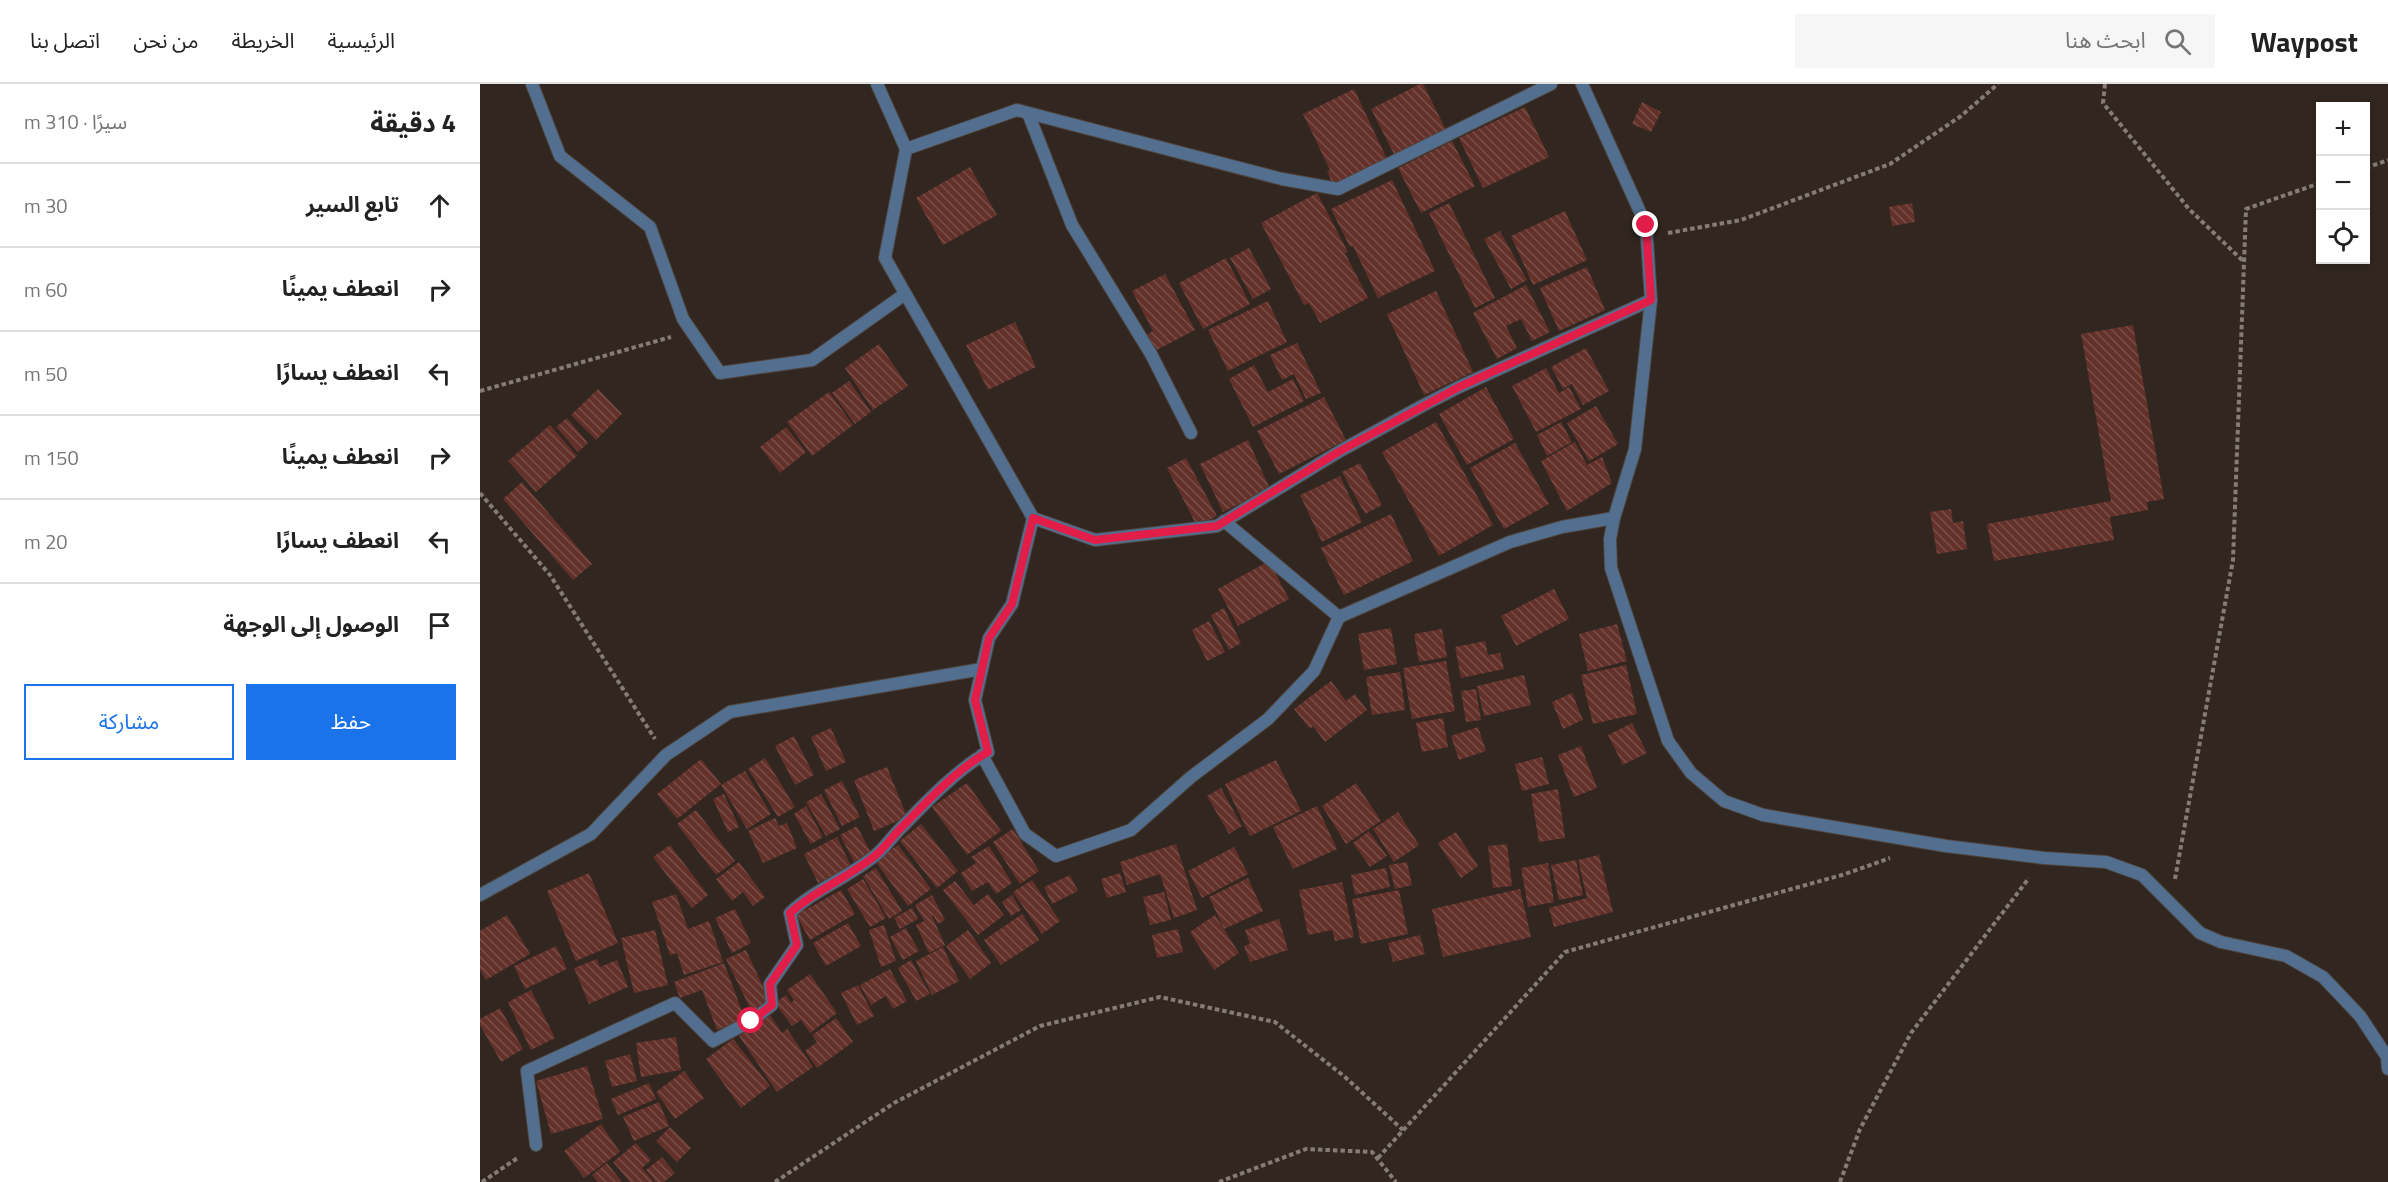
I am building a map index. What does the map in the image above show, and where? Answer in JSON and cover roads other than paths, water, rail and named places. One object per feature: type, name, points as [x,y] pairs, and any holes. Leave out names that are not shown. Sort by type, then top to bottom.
[{"type":"street","points":[[532,84],[560,156],[650,227],[683,319],[720,373],[812,360],[905,294]]},
{"type":"street","points":[[876,84],[906,149],[885,258],[1033,518],[1095,540],[1217,526],[1340,451],[1450,391],[1651,300]]},
{"type":"street","points":[[906,149],[1017,110],[1282,179],[1338,189],[1551,84]]},
{"type":"street","points":[[1582,84],[1646,225],[1651,300],[1635,449],[1614,518],[1610,539],[1611,568],[1668,741],[1691,773],[1724,801],[1762,815],[1946,846],[2044,858],[2106,862],[2142,875],[2200,933],[2222,942],[2286,956],[2323,977],[2360,1016],[2386,1057],[2388,1069]]},
{"type":"street","points":[[1028,113],[1072,225],[1150,354],[1191,433]]},
{"type":"street","points":[[536,1145],[527,1071],[675,1003],[713,1041],[751,1021],[772,1005],[770,984],[797,945],[790,913],[801,903],[849,876],[879,852],[905,823],[972,762],[988,752],[975,700],[989,638],[1012,604],[1033,518]]},
{"type":"street","points":[[982,755],[1025,834],[1056,856],[1131,830],[1191,777],[1268,719],[1314,670],[1339,617],[1510,542],[1562,527],[1614,518]]},
{"type":"street","points":[[1224,522],[1339,617]]},
{"type":"street","points":[[480,895],[591,834],[666,755],[730,712],[982,669]]}]
